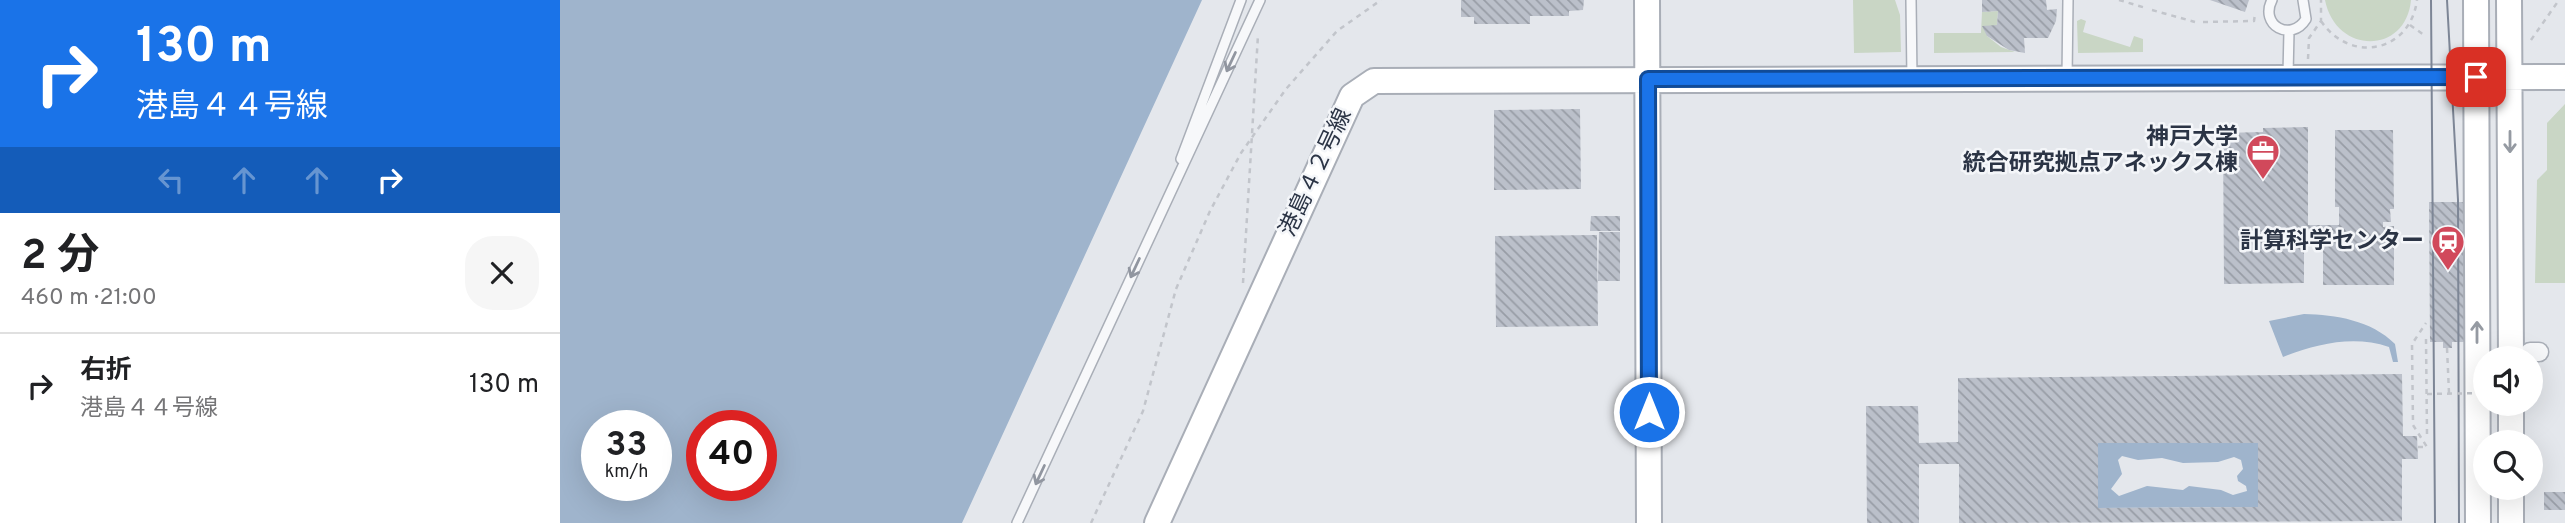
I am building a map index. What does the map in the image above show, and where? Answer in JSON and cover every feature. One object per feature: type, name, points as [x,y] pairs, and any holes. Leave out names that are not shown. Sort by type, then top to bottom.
[{"type":"street","points":[[1647,0],[1649,523]]},
{"type":"street","points":[[2476,0],[2478,523]]},
{"type":"street","points":[[2509,0],[2509,77],[2526,346]]},
{"type":"street","name":"港島４２号線","points":[[1157,523],[1352,96],[1374,81],[2565,77]]},
{"type":"street","points":[[2511,500],[2511,523]]},
{"type":"lane","points":[[1167,199],[1241,0]]},
{"type":"lane","points":[[1017,523],[1260,0]]},
{"type":"lane","points":[[1911,0],[1912,80]]},
{"type":"lane","points":[[2067,79],[2068,0]]},
{"type":"lane","points":[[2272,0],[2269,8],[2270,20],[2278,29],[2289,31],[2299,27],[2306,19],[2307,8],[2303,0]]},
{"type":"lane","points":[[2288,78],[2289,31]]},
{"type":"path","points":[[1091,523],[1143,411],[1176,289],[1210,211],[1254,135],[1286,89],[1337,31],[1381,0]]},
{"type":"path","points":[[2119,0],[2146,8]]},
{"type":"path","points":[[2321,21],[2340,40],[2364,48],[2390,42],[2410,25],[2417,0]]},
{"type":"path","points":[[2529,43],[2559,0]]},
{"type":"path","points":[[2152,10],[2195,22]]},
{"type":"path","points":[[2203,22],[2254,21]]},
{"type":"path","points":[[2410,25],[2424,35]]},
{"type":"path","points":[[1243,288],[1259,27]]},
{"type":"path","points":[[2308,60],[2309,38]]},
{"type":"path","points":[[2418,447],[2427,447],[2413,425],[2412,344],[2426,323]]},
{"type":"path","points":[[2426,339],[2427,435]]},
{"type":"path","points":[[2447,348],[2449,393]]},
{"type":"path","points":[[2427,394],[2473,393]]},
{"type":"green space","points":[[1853,0],[1895,0],[1900,15],[1901,52],[1854,53]]},
{"type":"green space","points":[[2325,0],[2411,0],[2406,18],[2397,31],[2384,39],[2370,41],[2356,39],[2342,31],[2332,18]]},
{"type":"green space","points":[[1998,11],[1997,25],[1987,36],[2001,47],[2015,52],[1934,53],[1934,33],[1981,33],[1982,12]]},
{"type":"green space","points":[[2077,21],[2086,21],[2083,32],[2130,47],[2134,36],[2143,39],[2143,52],[2078,53]]},
{"type":"green space","points":[[2565,104],[2565,283],[2535,283],[2537,180],[2547,170],[2547,123]]},
{"type":"water","points":[[560,0],[1202,0],[962,523],[560,523]]},
{"type":"water","points":[[2304,314],[2352,320],[2375,329],[2395,344],[2398,362],[2393,362],[2389,347],[2349,341],[2309,348],[2283,357],[2269,321]]},
{"type":"water","points":[[2098,443],[2258,443],[2258,507],[2098,508]],"holes":[[[2122,456],[2138,460],[2162,458],[2183,463],[2218,462],[2234,457],[2241,460],[2243,469],[2237,476],[2247,491],[2233,495],[2221,490],[2189,486],[2183,490],[2147,486],[2119,496],[2111,489],[2122,474],[2118,460]]]},
{"type":"building","points":[[1461,0],[1584,0],[1583,10],[1569,11],[1569,16],[1530,16],[1530,24],[1474,24],[1474,17],[1461,17]]},
{"type":"building","points":[[1982,0],[2046,0],[2047,10],[2057,9],[2056,21],[2048,38],[2024,38],[2025,53],[2009,50],[1987,36],[1982,26],[1997,25],[1998,11],[1982,12]]},
{"type":"building","points":[[2210,0],[2249,0],[2245,12]]},
{"type":"building","points":[[1580,109],[1581,189],[1494,190],[1494,110]]},
{"type":"building","points":[[2308,127],[2308,225],[2339,225],[2339,207],[2335,207],[2335,130],[2393,130],[2394,209],[2390,209],[2391,222],[2383,222],[2383,227],[2394,226],[2394,285],[2323,285],[2323,228],[2304,229],[2304,283],[2224,284],[2223,133],[2263,132],[2263,128]]},
{"type":"building","points":[[2429,202],[2464,202],[2464,342],[2452,342],[2452,348],[2443,348],[2443,342],[2430,342]]},
{"type":"building","points":[[1591,216],[1620,216],[1620,231],[1590,231]]},
{"type":"building","points":[[1599,232],[1620,232],[1620,281],[1598,281]]},
{"type":"building","points":[[1597,235],[1598,326],[1496,327],[1495,236]]},
{"type":"building","points":[[2402,374],[2403,436],[2417,436],[2418,459],[2402,459],[2402,521],[1959,523],[1959,464],[1919,464],[1919,523],[1867,523],[1866,406],[1918,406],[1919,443],[1958,442],[1958,378]],"holes":[[[2098,443],[2258,443],[2258,507],[2098,508]]]},
{"type":"building","points":[[2544,492],[2565,492],[2565,510],[2544,510]]},
{"type":"tram line","points":[[2431,0],[2435,523]]},
{"type":"tram line","points":[[2447,0],[2458,200],[2459,523]]},
{"type":"place","name":"神戸大学 統合研究拠点アネックス棟","points":[[2263,181]]},
{"type":"place","name":"計算科学センター","points":[[2448,272]]},
{"type":"route","points":[[1649,412],[1648,79],[2476,77]]}]
